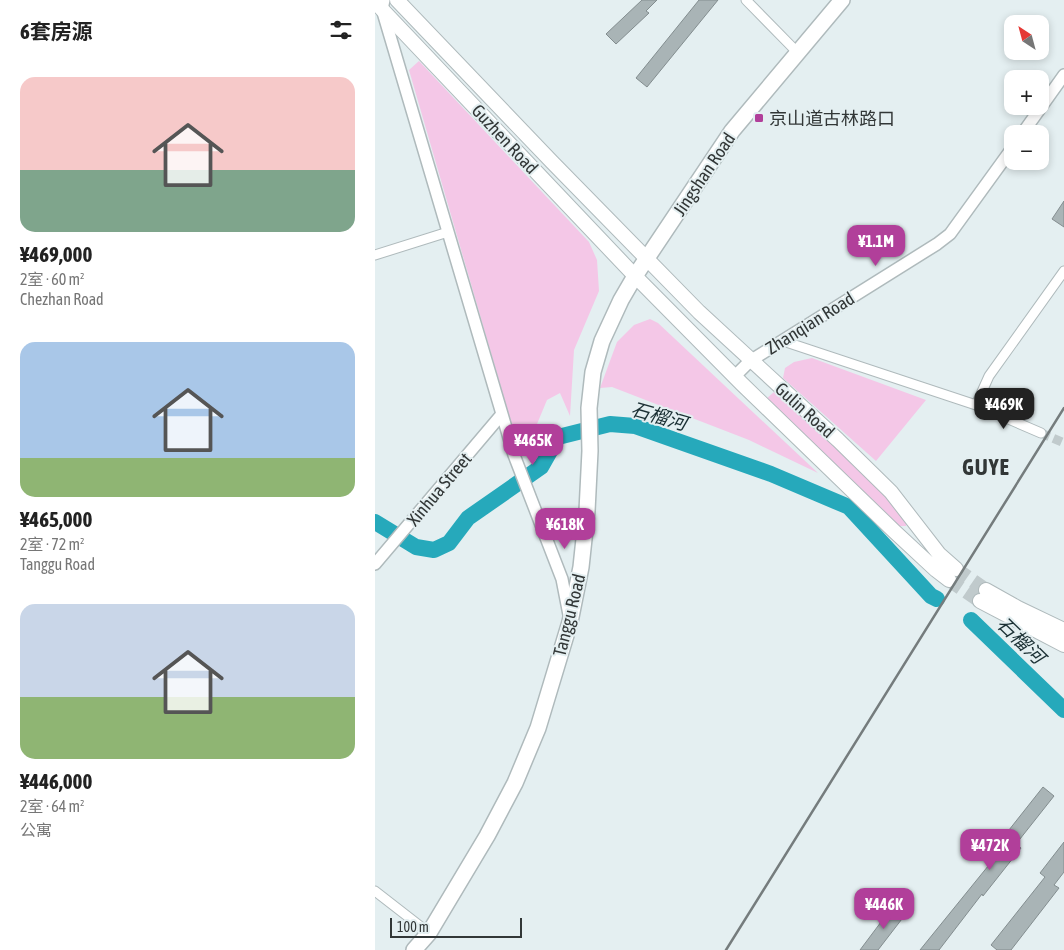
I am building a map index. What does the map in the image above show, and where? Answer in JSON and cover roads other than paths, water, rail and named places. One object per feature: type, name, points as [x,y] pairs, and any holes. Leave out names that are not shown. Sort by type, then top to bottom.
[{"type":"highway","name":"Jingshan Road","points":[[647,258],[733,131],[843,0]]},
{"type":"highway","name":"Tanggu Road","points":[[414,950],[429,932],[487,836],[515,783],[538,728],[570,622],[581,567],[587,511],[590,450],[589,408],[593,372],[602,341],[621,300],[647,258]]},
{"type":"main road","name":"Guzhen Road","points":[[397,0],[647,258]]},
{"type":"main road","name":"Guzhen Road","points":[[380,4],[635,276]]},
{"type":"main road","name":"Gulin Road","points":[[635,276],[734,377],[893,531],[936,570],[952,574],[939,554],[891,492],[838,440],[750,361],[647,258]]},
{"type":"main road","points":[[1064,630],[1018,608],[983,595],[1064,645]]},
{"type":"street","points":[[746,0],[797,53]]},
{"type":"street","points":[[380,4],[501,414],[514,455],[562,579],[570,622]]},
{"type":"street","points":[[1028,125],[1064,75]]},
{"type":"street","name":"Zhanqian Road","points":[[734,377],[750,361],[950,234],[1004,159]]},
{"type":"street","points":[[375,255],[448,232]]},
{"type":"street","points":[[976,405],[989,376],[1064,271]]},
{"type":"street","points":[[783,341],[976,405],[1041,433]]},
{"type":"street","name":"Xinhua Street","points":[[375,564],[501,414]]},
{"type":"street","points":[[375,891],[429,932]]},
{"type":"waterway","name":"石榴河","points":[[375,522],[416,547],[434,550],[449,543],[468,518],[541,467],[558,437],[610,424],[635,426],[771,474],[849,507],[931,596],[937,599]]},
{"type":"waterway","name":"石榴河","points":[[971,620],[1064,710]]},
{"type":"tunnel","points":[[1041,433],[1064,443]]},
{"type":"tunnel","points":[[956,569],[986,590]]},
{"type":"tunnel","points":[[949,580],[980,601]]},
{"type":"railway","points":[[726,950],[1064,408]]},
{"type":"place","name":"京山道古林路口","points":[[759,118]]},
{"type":"district","name":"GUYE","points":[[986,467]]}]
